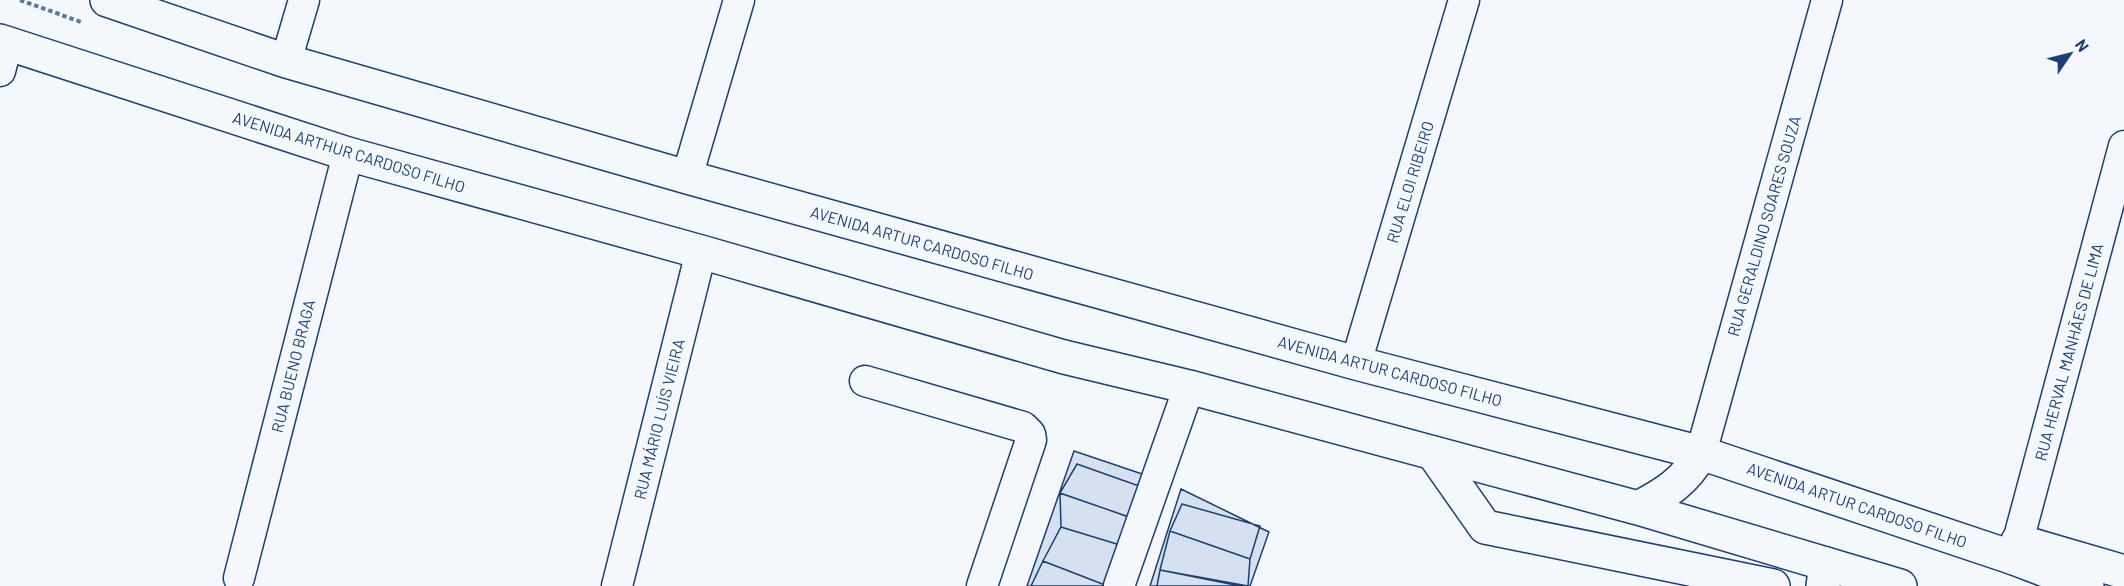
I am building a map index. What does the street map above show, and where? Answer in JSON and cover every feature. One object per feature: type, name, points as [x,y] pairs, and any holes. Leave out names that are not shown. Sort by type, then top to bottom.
[{"type":"main road","points":[[107,0],[286,61],[687,177]]},
{"type":"main road","name":"AVENIDA ARTHUR CARDOSO FILHO","points":[[2,52],[348,154],[701,252]]},
{"type":"main road","name":"AVENIDA ARTUR CARDOSO FILHO","points":[[687,177],[1356,363],[1701,453],[2016,550],[2087,586]]},
{"type":"main road","points":[[701,252],[1064,357],[1189,387],[1638,508],[1825,575],[1900,586]]},
{"type":"main road","points":[[1433,453],[1485,527],[1773,586]]},
{"type":"main road","points":[[1638,508],[1663,495],[1681,481],[1692,471],[1701,453]]},
{"type":"main road","points":[[2016,550],[2124,572]]},
{"type":"street","points":[[286,61],[304,0]]},
{"type":"street","points":[[687,177],[739,0]]},
{"type":"street","name":"RUA ELOI RIBEIRO","points":[[1356,363],[1464,0]]},
{"type":"street","name":"RUA GERALDINO SOARES SOUZA","points":[[1701,453],[1827,0]]},
{"type":"street","name":"RUA HERVAL MANHÃES DE LIMA","points":[[2016,550],[2124,146]]},
{"type":"street","name":"RUA BUENO BRAGA","points":[[239,578],[348,154]]},
{"type":"street","name":"RUA MÁRIO LUÍS VIEIRA","points":[[617,586],[701,252]]},
{"type":"street","points":[[865,381],[1023,427],[1030,434],[1031,440],[982,586]]},
{"type":"street","points":[[1119,586],[1189,387]]},
{"type":"building","points":[[1074,451],[1157,479],[1117,586],[1027,586]]},
{"type":"building","points":[[1077,464],[1136,485],[1157,479],[1129,517],[1060,493]]},
{"type":"building","points":[[1181,489],[1269,532],[1250,586],[1150,586]]},
{"type":"building","points":[[1060,493],[1129,517],[1120,545],[1061,527]]},
{"type":"building","points":[[1182,504],[1260,526],[1250,559],[1170,531]]},
{"type":"building","points":[[1061,527],[1120,545],[1105,585],[1043,561]]},
{"type":"building","points":[[1170,531],[1250,559],[1248,586],[1160,570]]},
{"type":"building","points":[[1043,561],[1105,585],[1031,586]]},
{"type":"building","points":[[1160,570],[1240,586],[1157,586]]}]
